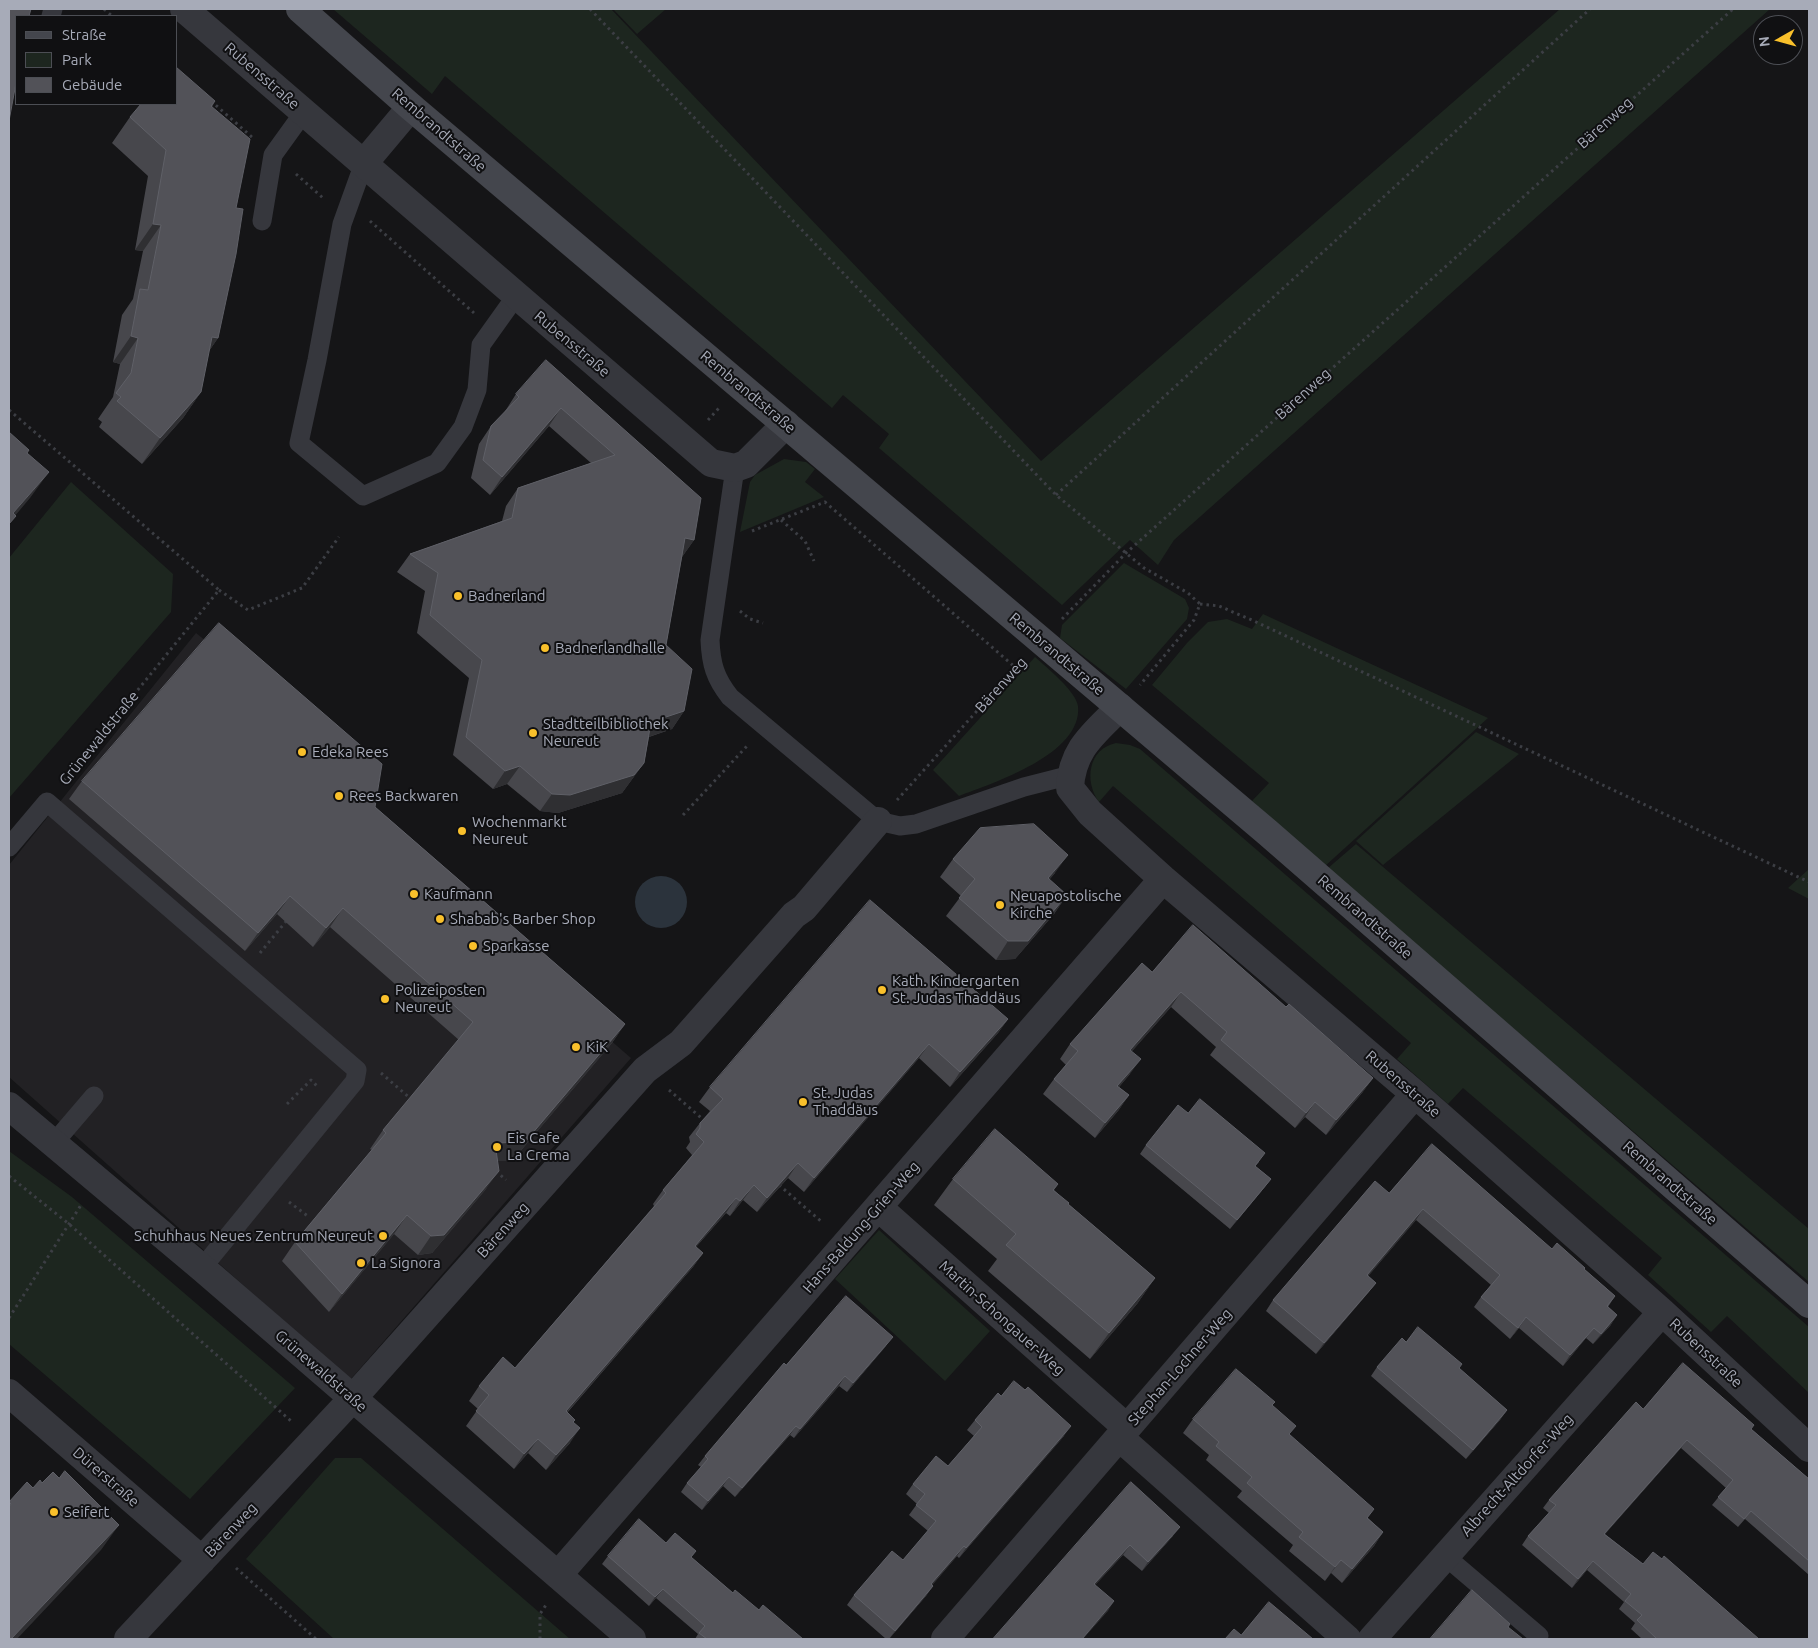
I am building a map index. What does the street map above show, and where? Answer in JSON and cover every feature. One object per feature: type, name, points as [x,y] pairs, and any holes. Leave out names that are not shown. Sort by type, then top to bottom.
[{"type":"street","name":"Rubensstraße","points":[[184,9],[712,463],[736,468]]},
{"type":"street","name":"Rembrandtstraße","points":[[300,9],[411,107],[1275,838],[1809,1304]]},
{"type":"street","points":[[364,163],[411,107]]},
{"type":"street","points":[[736,468],[746,464],[786,424]]},
{"type":"street","points":[[1071,775],[1080,749],[1120,707]]},
{"type":"street","name":"Rubensstraße","points":[[1071,775],[1070,788],[1090,814],[1415,1094],[1662,1312],[1809,1448]]},
{"type":"street","name":"Bärenweg","points":[[128,1639],[314,1441],[645,1070],[681,1043],[794,915],[804,908],[878,821]]},
{"type":"street","name":"Hans-Baldung-Grien-Weg","points":[[558,1575],[1164,879]]},
{"type":"street","name":"Stephan-Lochner-Weg","points":[[946,1639],[1415,1094]]},
{"type":"street","name":"Grünewaldstraße","points":[[9,1106],[202,1268],[632,1639]]},
{"type":"street","name":"Martin-Schongauer-Weg","points":[[878,1207],[1347,1639]]},
{"type":"street","name":"Albrecht-Altdorfer-Weg","points":[[1372,1639],[1662,1312]]},
{"type":"street","name":"Dürerstraße","points":[[9,1393],[208,1554]]},
{"type":"lane","points":[[262,221],[273,155],[304,112]]},
{"type":"lane","points":[[364,163],[342,224],[317,360],[298,443],[364,496],[437,463],[464,427],[476,390],[480,345],[516,296]]},
{"type":"lane","points":[[736,468],[710,640],[710,654],[717,680],[730,697],[878,821],[900,826],[916,824],[1024,787],[1071,775]]},
{"type":"lane","points":[[9,847],[48,802],[357,1070],[355,1081],[202,1268]]},
{"type":"lane","points":[[53,1144],[94,1096]]},
{"type":"lane","points":[[1445,1556],[1539,1636]]},
{"type":"path","points":[[590,9],[1056,495],[1144,568],[1188,593],[1200,604],[1219,606],[1254,621],[1809,882]]},
{"type":"path","points":[[1056,495],[1590,9]]},
{"type":"path","name":"Bärenweg","points":[[896,801],[1041,641],[1126,553],[1733,9]]},
{"type":"path","points":[[350,202],[491,329]]},
{"type":"path","points":[[688,443],[739,385]]},
{"type":"path","points":[[9,410],[219,590],[248,610],[302,588],[339,537]]},
{"type":"path","points":[[724,543],[825,502],[1016,668]]},
{"type":"path","points":[[781,520],[804,541],[814,561]]},
{"type":"path","name":"Grünewaldstraße","points":[[48,802],[219,590]]},
{"type":"path","points":[[1139,686],[1194,620],[1200,604]]},
{"type":"path","points":[[683,815],[765,727]]},
{"type":"path","points":[[243,972],[291,916]]},
{"type":"path","points":[[357,1070],[374,1066],[412,1099]]},
{"type":"path","points":[[645,1070],[712,1127]]},
{"type":"path","points":[[287,1104],[308,1084]]},
{"type":"path","points":[[488,1165],[530,1200]]},
{"type":"path","points":[[9,1176],[69,1224],[314,1441]]},
{"type":"path","points":[[772,1179],[847,1243]]},
{"type":"path","points":[[9,1318],[98,1180]]},
{"type":"path","points":[[208,1554],[316,1639]]},
{"type":"shaded area","points":[[196,633],[206,641],[358,822],[631,1058],[350,1380],[9,1077],[9,865]]},
{"type":"shaded area","points":[[661,876],[675,880],[683,888],[687,902],[683,916],[675,924],[661,928],[647,924],[639,916],[635,902],[639,888],[647,880]]},
{"type":"green space","points":[[333,9],[611,9],[1041,461],[1560,9],[1770,9],[1763,15],[1753,15],[1753,24],[1174,540],[1158,565],[1130,540],[1062,605],[879,448],[889,434],[843,395],[832,408],[445,76],[432,94]]},
{"type":"green space","points":[[613,9],[666,9],[637,34]]},
{"type":"green space","points":[[784,459],[806,462],[815,469],[805,482],[824,497],[740,532],[750,482],[755,475]]},
{"type":"green space","points":[[71,482],[173,574],[171,612],[9,798],[9,558]]},
{"type":"green space","points":[[1124,563],[1185,599],[1189,608],[1187,619],[1126,689],[1060,638],[1062,625]]},
{"type":"green space","points":[[1263,614],[1488,718],[1324,867],[1252,801],[1269,783],[1152,685],[1187,643],[1208,622],[1227,619],[1252,629]]},
{"type":"green space","points":[[1035,657],[1072,693],[1078,706],[1076,723],[1066,738],[1052,752],[1033,764],[993,783],[959,796],[933,770]]},
{"type":"green space","points":[[1476,732],[1519,754],[1383,865],[1356,841]]},
{"type":"green space","points":[[1116,743],[1140,749],[1809,1327],[1809,1393],[1727,1316],[1711,1332],[1648,1275],[1662,1258],[1463,1088],[1448,1104],[1397,1059],[1411,1043],[1113,786],[1099,802],[1091,785],[1091,767],[1099,752],[1107,746]]},
{"type":"green space","points":[[1356,844],[1809,1229],[1809,1282],[1327,869]]},
{"type":"green space","points":[[1809,869],[1809,899],[1788,888]]},
{"type":"green space","points":[[9,1151],[72,1197],[295,1388],[190,1499],[9,1344]]},
{"type":"green space","points":[[879,1230],[990,1331],[945,1381],[835,1279]]},
{"type":"green space","points":[[335,1458],[361,1458],[570,1639],[334,1639],[246,1559]]},
{"type":"building","points":[[9,9],[31,9],[29,15],[15,15],[15,88],[9,121]]},
{"type":"building","points":[[178,69],[215,101],[211,106],[250,139],[236,208],[243,209],[236,254],[218,338],[212,337],[201,392],[160,438],[117,401],[121,397],[116,393],[131,373],[138,338],[131,336],[140,289],[148,290],[161,225],[153,224],[166,150],[130,117],[140,105],[178,105]]},
{"type":"building","name":"Badnerlandhalle","points":[[546,360],[701,498],[694,540],[685,538],[666,645],[692,669],[684,711],[651,722],[644,763],[634,775],[570,795],[552,794],[520,766],[505,771],[466,737],[482,660],[430,615],[438,573],[410,554],[512,518],[518,488],[615,455],[561,408],[502,477],[483,460],[491,426],[519,397],[516,394]]},
{"type":"building","points":[[9,432],[29,450],[27,453],[49,472],[13,513],[16,516],[9,524]]},
{"type":"building","points":[[219,623],[382,764],[375,807],[625,1024],[525,1142],[495,1143],[499,1171],[444,1235],[431,1236],[407,1215],[342,1294],[295,1242],[386,1133],[383,1130],[473,1022],[343,908],[326,928],[290,896],[258,933],[82,781]]},
{"type":"building","name":"Neuapostolische Kirche","points":[[1034,824],[1068,855],[1048,878],[1067,895],[1028,941],[1008,941],[959,898],[975,879],[953,859],[980,828]]},
{"type":"building","points":[[870,900],[1008,1019],[960,1072],[929,1044],[814,1178],[798,1163],[767,1198],[754,1185],[740,1201],[736,1198],[695,1246],[703,1253],[566,1411],[575,1420],[573,1422],[580,1428],[556,1455],[538,1439],[524,1454],[476,1411],[489,1395],[479,1386],[503,1357],[515,1368],[666,1193],[663,1190],[704,1142],[696,1134],[700,1128],[700,1123],[723,1099],[710,1087]]},
{"type":"building","points":[[1193,925],[1286,1007],[1289,1004],[1373,1078],[1336,1120],[1315,1102],[1306,1113],[1221,1040],[1227,1032],[1181,992],[1130,1050],[1141,1059],[1117,1086],[1129,1095],[1105,1123],[1054,1079],[1078,1051],[1070,1044],[1142,963],[1152,972]]},
{"type":"building","points":[[1200,1099],[1265,1153],[1255,1166],[1271,1179],[1237,1220],[1146,1145],[1178,1105],[1188,1113]]},
{"type":"building","points":[[995,1129],[1058,1184],[1053,1190],[1068,1204],[1155,1278],[1109,1333],[1006,1245],[1016,1234],[953,1179]]},
{"type":"building","points":[[1432,1144],[1552,1249],[1557,1243],[1615,1296],[1607,1306],[1617,1315],[1601,1334],[1594,1328],[1570,1355],[1526,1317],[1518,1328],[1481,1297],[1500,1275],[1423,1209],[1367,1275],[1376,1283],[1324,1343],[1273,1300],[1375,1181],[1389,1193]]},
{"type":"building","points":[[846,1296],[893,1337],[853,1383],[845,1376],[800,1429],[796,1426],[742,1488],[729,1477],[708,1501],[687,1483],[708,1459],[705,1456],[784,1363],[786,1365]]},
{"type":"building","points":[[1418,1327],[1462,1364],[1459,1368],[1507,1410],[1473,1450],[1377,1367],[1402,1338],[1406,1342]]},
{"type":"building","points":[[1683,1363],[1754,1425],[1751,1429],[1809,1479],[1809,1561],[1751,1511],[1744,1519],[1718,1497],[1733,1480],[1687,1440],[1604,1534],[1643,1564],[1653,1552],[1662,1559],[1664,1556],[1759,1639],[1657,1639],[1637,1620],[1642,1615],[1625,1601],[1631,1594],[1593,1561],[1578,1579],[1528,1536],[1556,1505],[1549,1500],[1636,1402],[1643,1409]]},
{"type":"building","points":[[1236,1369],[1275,1402],[1272,1405],[1296,1426],[1289,1434],[1374,1509],[1367,1518],[1383,1532],[1352,1569],[1341,1560],[1335,1567],[1299,1537],[1303,1532],[1247,1483],[1252,1477],[1216,1446],[1219,1442],[1193,1419]]},
{"type":"building","points":[[1014,1381],[1025,1390],[1028,1387],[1071,1426],[966,1548],[964,1546],[931,1584],[933,1586],[895,1631],[854,1595],[892,1551],[903,1560],[936,1521],[916,1505],[925,1494],[913,1484],[936,1456],[948,1466],[982,1427],[975,1420],[998,1393],[1001,1396]]},
{"type":"building","points":[[65,1471],[119,1525],[9,1639],[9,1507],[11,1504],[9,1502],[27,1482],[33,1488],[40,1480],[42,1483],[53,1472],[59,1478]]},
{"type":"building","points":[[1131,1482],[1180,1527],[1148,1562],[1130,1545],[1094,1584],[1114,1601],[1082,1639],[993,1639]]},
{"type":"building","points":[[639,1519],[666,1543],[675,1533],[696,1551],[691,1557],[733,1593],[735,1590],[759,1610],[763,1605],[803,1639],[707,1639],[699,1633],[705,1626],[663,1589],[655,1597],[608,1556]]},
{"type":"building","points":[[1472,1590],[1510,1624],[1508,1627],[1523,1639],[1430,1639]]},
{"type":"building","points":[[1269,1602],[1313,1639],[1225,1639],[1234,1629],[1241,1635]]},
{"type":"place","name":"Badnerland","points":[[458,596]]},
{"type":"place","name":"Badnerlandhalle","points":[[545,648]]},
{"type":"place","name":"Stadtteilbibliothek Neureut","points":[[533,733]]},
{"type":"place","name":"Edeka Rees","points":[[302,752]]},
{"type":"place","name":"Rees Backwaren","points":[[339,796]]},
{"type":"place","name":"Wochenmarkt Neureut","points":[[462,831]]},
{"type":"place","name":"Kaufmann","points":[[414,894]]},
{"type":"place","name":"Neuapostolische Kirche","points":[[1000,905]]},
{"type":"place","name":"Shabab's Barber Shop","points":[[440,919]]},
{"type":"place","name":"Sparkasse","points":[[473,946]]},
{"type":"place","name":"Kath. Kindergarten St. Judas Thaddäus","points":[[882,990]]},
{"type":"place","name":"Polizeiposten Neureut","points":[[385,999]]},
{"type":"place","name":"KiK","points":[[576,1047]]},
{"type":"place","name":"St. Judas Thaddäus","points":[[803,1102]]},
{"type":"place","name":"Eis Cafe La Crema","points":[[497,1147]]},
{"type":"place","name":"Schuhhaus Neues Zentrum Neureut","points":[[383,1236]]},
{"type":"place","name":"La Signora","points":[[361,1263]]},
{"type":"place","name":"Seifert","points":[[54,1512]]}]
